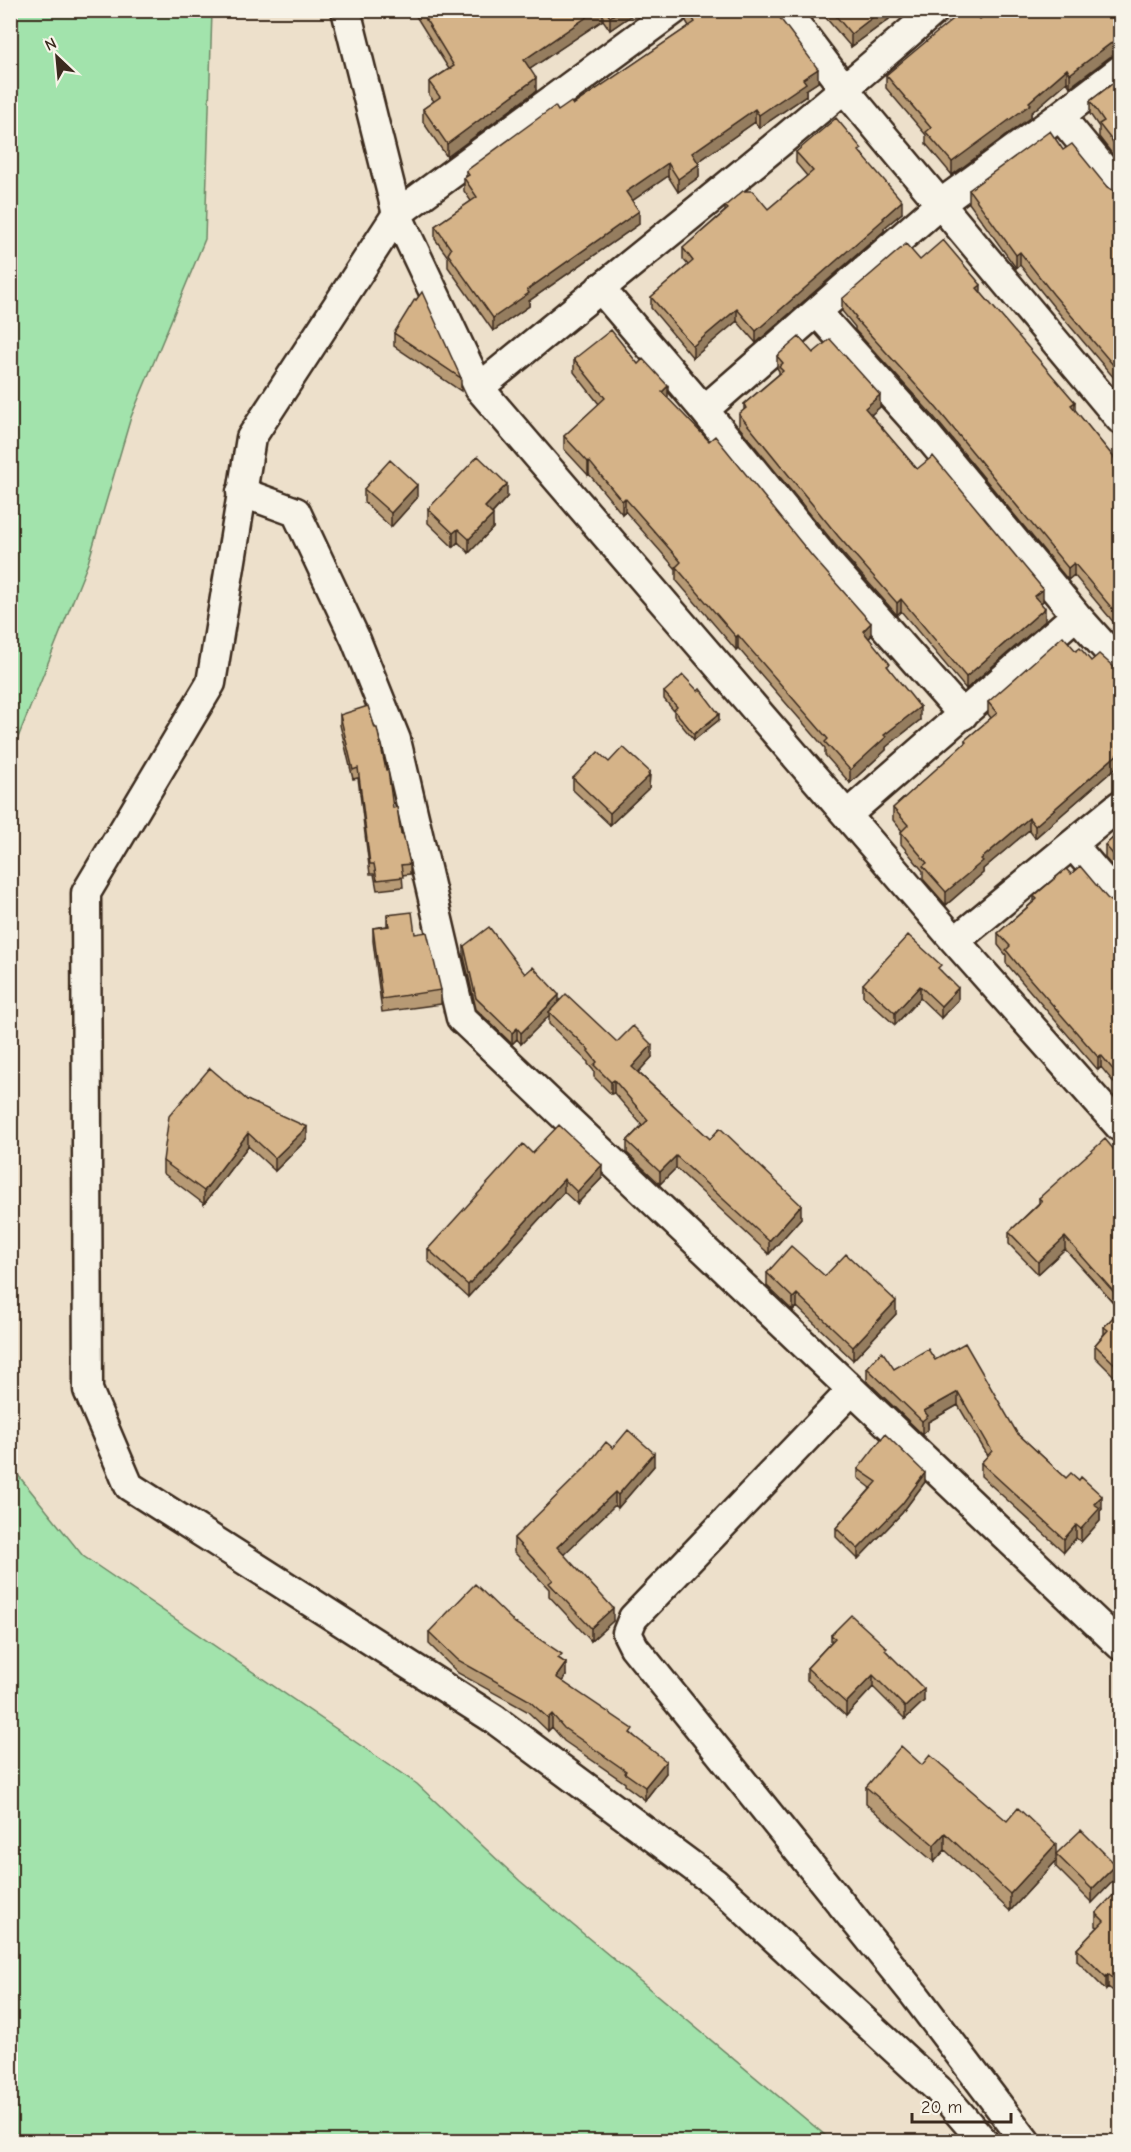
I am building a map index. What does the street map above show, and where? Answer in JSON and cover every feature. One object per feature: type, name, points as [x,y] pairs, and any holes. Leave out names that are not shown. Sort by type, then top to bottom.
[{"type":"street","points":[[346,10],[397,214],[479,388],[955,940],[1120,1127]]},
{"type":"street","points":[[674,10],[397,214],[251,438],[211,683],[86,893],[87,1390],[129,1486],[494,1719],[715,1883],[939,2090],[984,2142]]},
{"type":"street","points":[[785,10],[845,90],[1120,419]]},
{"type":"street","points":[[479,388],[845,90],[935,10]]},
{"type":"street","points":[[704,410],[940,204],[1120,70]]},
{"type":"street","points":[[1060,116],[1120,189]]},
{"type":"street","points":[[600,288],[704,410],[825,559],[963,715]]},
{"type":"street","points":[[817,312],[921,428],[1120,664]]},
{"type":"street","points":[[242,492],[296,512],[356,640],[396,740],[461,1018],[1120,1645]]},
{"type":"street","points":[[847,815],[1077,615]]},
{"type":"street","points":[[955,940],[1120,805]]},
{"type":"street","points":[[1073,845],[1120,900]]},
{"type":"street","points":[[851,1391],[633,1618],[627,1633],[634,1647],[914,1994],[1026,2142]]},
{"type":"green space","points":[[11,10],[212,11],[205,239],[131,417],[88,563],[11,755]]},
{"type":"green space","points":[[10,1465],[83,1556],[417,1784],[520,1881],[832,2141],[11,2141]]},
{"type":"building","points":[[420,10],[597,10],[524,60],[536,78],[447,144],[423,109],[440,97],[429,82],[454,66]]},
{"type":"building","points":[[605,10],[620,10],[610,17]]},
{"type":"building","points":[[687,10],[774,10],[818,69],[803,79],[806,83],[759,115],[755,109],[692,153],[699,164],[678,179],[668,163],[626,192],[639,211],[527,290],[529,293],[493,318],[448,254],[451,249],[435,226],[477,197],[464,178],[469,175],[466,171],[555,106],[558,111],[571,102],[573,105],[695,22]]},
{"type":"building","points":[[831,10],[882,10],[851,34]]},
{"type":"building","points":[[964,10],[972,10],[980,19],[991,10],[1120,10],[1120,41],[1110,44],[1070,74],[1067,69],[1029,102],[1031,104],[952,162],[926,132],[931,128],[886,75]]},
{"type":"building","points":[[1120,78],[1120,151],[1099,124],[1104,121],[1090,101]]},
{"type":"building","points":[[836,118],[862,149],[859,151],[902,201],[756,331],[737,309],[693,346],[651,297],[693,261],[683,248],[728,209],[725,206],[743,191],[753,191],[768,209],[813,171],[796,152]]},
{"type":"building","points":[[1050,131],[1063,150],[1072,144],[1107,187],[1120,192],[1120,373],[1020,252],[1016,255],[969,190]]},
{"type":"building","points":[[943,240],[981,285],[977,288],[1075,402],[1071,405],[1120,465],[1120,618],[1074,563],[1068,568],[934,405],[855,318],[842,299],[906,244],[920,260]]},
{"type":"building","points":[[422,292],[461,378],[394,333],[415,299]]},
{"type":"building","points":[[611,330],[638,364],[643,359],[668,386],[662,392],[709,441],[715,436],[812,556],[871,623],[863,631],[890,664],[887,666],[920,707],[884,735],[886,737],[850,770],[825,742],[828,739],[676,567],[681,562],[625,498],[622,501],[589,461],[564,436],[605,398],[574,359]]},
{"type":"building","points":[[799,337],[813,353],[830,339],[880,395],[865,408],[917,469],[933,456],[1043,589],[1034,596],[1045,608],[966,677],[901,599],[897,603],[838,536],[739,414],[746,408],[744,404],[783,371],[779,367],[783,363],[777,356]]},
{"type":"building","points":[[478,456],[507,484],[485,507],[493,515],[469,539],[458,529],[453,533],[428,509]]},
{"type":"building","points":[[390,460],[417,485],[391,513],[364,489]]},
{"type":"building","points":[[1063,636],[1076,651],[1080,648],[1091,661],[1099,654],[1115,668],[1120,668],[1120,752],[1035,826],[1029,818],[946,892],[923,866],[927,863],[901,832],[908,825],[893,808],[997,713],[988,702]]},
{"type":"building","points":[[683,675],[698,691],[700,689],[719,714],[694,734],[674,710],[677,707],[664,692]]},
{"type":"building","points":[[368,706],[375,728],[377,728],[386,770],[388,770],[393,808],[397,807],[401,834],[403,834],[410,864],[401,865],[403,877],[377,880],[374,864],[370,864],[358,768],[353,770],[340,715]]},
{"type":"building","points":[[623,747],[650,772],[649,776],[610,813],[573,778],[598,752],[609,762]]},
{"type":"building","points":[[1120,832],[1120,862],[1105,845]]},
{"type":"building","points":[[1080,866],[1107,898],[1114,903],[1120,903],[1120,1078],[1101,1055],[1098,1057],[1023,971],[1006,950],[1010,946],[998,933],[1037,899],[1034,896],[1066,869],[1071,874]]},
{"type":"building","points":[[412,912],[415,934],[427,932],[441,990],[382,999],[373,928],[389,926],[387,915]]},
{"type":"building","points":[[489,927],[525,974],[533,967],[559,995],[521,1033],[517,1028],[512,1033],[476,998],[464,946]]},
{"type":"building","points":[[908,935],[941,965],[938,968],[958,988],[941,1006],[920,986],[895,1013],[863,984]]},
{"type":"building","points":[[566,994],[617,1042],[633,1026],[652,1045],[632,1067],[710,1139],[720,1128],[801,1205],[769,1241],[676,1156],[660,1172],[627,1141],[648,1120],[614,1080],[611,1082],[594,1065],[597,1062],[589,1050],[549,1012]]},
{"type":"building","points":[[210,1068],[247,1100],[307,1127],[275,1158],[248,1133],[204,1191],[163,1161],[169,1116]]},
{"type":"building","points":[[559,1125],[602,1165],[577,1192],[564,1179],[468,1285],[428,1249],[523,1144],[532,1153]]},
{"type":"building","points":[[1105,1139],[1120,1157],[1120,1167],[1114,1172],[1120,1178],[1120,1299],[1065,1237],[1038,1262],[1009,1232],[1042,1201],[1039,1198]]},
{"type":"building","points":[[791,1246],[825,1276],[846,1254],[896,1301],[853,1347],[797,1294],[793,1298],[767,1273]]},
{"type":"building","points":[[1120,1310],[1120,1369],[1095,1345],[1108,1330],[1104,1327]]},
{"type":"building","points":[[965,1343],[1017,1433],[1066,1478],[1071,1473],[1079,1480],[1081,1477],[1102,1496],[1094,1504],[1100,1508],[1081,1529],[1076,1525],[1064,1539],[981,1463],[992,1451],[958,1392],[924,1411],[928,1416],[922,1421],[867,1368],[882,1351],[894,1369],[928,1349],[935,1360]]},
{"type":"building","points":[[628,1430],[654,1453],[618,1495],[615,1492],[557,1547],[613,1608],[591,1628],[549,1583],[553,1580],[514,1538],[584,1469],[606,1442],[613,1448]]},
{"type":"building","points":[[885,1434],[925,1473],[902,1504],[858,1549],[836,1528],[877,1482],[858,1469]]},
{"type":"building","points":[[475,1584],[515,1623],[562,1654],[558,1658],[566,1663],[556,1677],[633,1729],[630,1733],[666,1761],[645,1787],[564,1728],[552,1714],[548,1718],[527,1699],[458,1660],[429,1632]]},
{"type":"building","points":[[851,1615],[887,1648],[885,1650],[924,1689],[905,1707],[873,1675],[846,1703],[807,1668],[835,1638],[831,1635]]},
{"type":"building","points":[[901,1746],[922,1765],[930,1755],[1007,1821],[1018,1808],[1056,1844],[1010,1894],[945,1833],[934,1845],[866,1787]]},
{"type":"building","points":[[1081,1830],[1116,1865],[1092,1889],[1056,1854]]},
{"type":"building","points":[[1116,1892],[1120,1896],[1120,1984],[1108,1974],[1106,1977],[1077,1949],[1104,1921],[1096,1913]]}]
